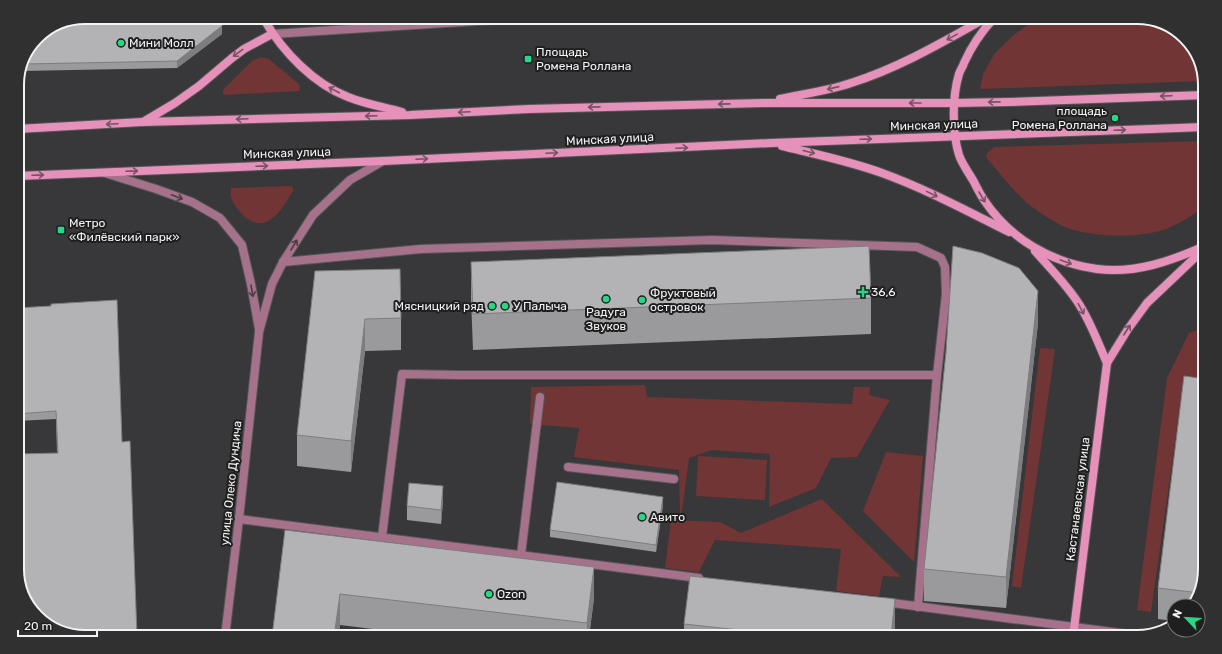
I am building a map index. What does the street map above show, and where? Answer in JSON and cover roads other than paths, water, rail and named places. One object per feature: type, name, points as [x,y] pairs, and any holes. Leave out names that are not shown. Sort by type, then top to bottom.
[{"type":"main road","points":[[267,24],[272,34],[289,55],[318,82],[348,97],[410,114]]},
{"type":"main road","points":[[763,103],[851,84],[891,68],[975,24]]},
{"type":"main road","name":"Кастанаевская улица","points":[[988,24],[970,49],[959,74],[954,103],[954,115],[955,136],[960,156],[984,200],[997,217],[1015,235],[1030,246],[1071,264],[1098,269],[1124,270],[1150,266],[1198,250]]},
{"type":"main road","points":[[142,122],[175,103],[244,49],[272,34]]},
{"type":"main road","name":"Минская улица","points":[[24,129],[142,122],[529,109],[763,103],[954,103],[1198,95]]},
{"type":"main road","name":"Минская улица","points":[[24,176],[771,143],[1198,127]]},
{"type":"main road","points":[[771,143],[842,160],[882,173],[925,191],[1015,235]]},
{"type":"main road","name":"Кастанаевская улица","points":[[1030,246],[1078,302],[1107,363]]},
{"type":"main road","name":"Кастанаевская улица","points":[[1074,628],[1107,363],[1128,329],[1147,303],[1198,254]]},
{"type":"street","points":[[272,34],[430,24]]},
{"type":"street","name":"улица Олеко Дундича","points":[[225,630],[239,519],[259,332],[272,284],[283,262],[313,215],[350,180],[383,161]]},
{"type":"street","name":"улица Олеко Дундича","points":[[100,172],[192,202],[220,218],[242,245],[251,284],[259,332]]},
{"type":"street","points":[[283,262],[421,249],[712,240],[917,247],[940,258],[945,267],[946,294],[937,375],[918,607]]},
{"type":"street","points":[[382,537],[402,374],[937,375]]},
{"type":"street","points":[[521,556],[540,397]]},
{"type":"street","points":[[568,467],[674,479]]},
{"type":"street","points":[[239,519],[709,580]]},
{"type":"street","points":[[875,601],[1091,630]]},
{"type":"place","name":"Мини Молл","points":[[121,43]]},
{"type":"place","name":"Площадь Ромена Роллана","points":[[528,59]]},
{"type":"place","name":"площадь Ромена Роллана","points":[[1115,118]]},
{"type":"place","name":"Метро «Филёвский парк»","points":[[61,230]]},
{"type":"place","name":"36,6","points":[[863,292]]},
{"type":"place","name":"Радуга Звуков","points":[[606,299]]},
{"type":"place","name":"Фруктовый островок","points":[[642,300]]},
{"type":"place","name":"Мясницкий ряд","points":[[492,306]]},
{"type":"place","name":"У Палыча","points":[[505,306]]},
{"type":"place","name":"Авито","points":[[642,517]]},
{"type":"place","name":"Ozon","points":[[489,594]]}]
